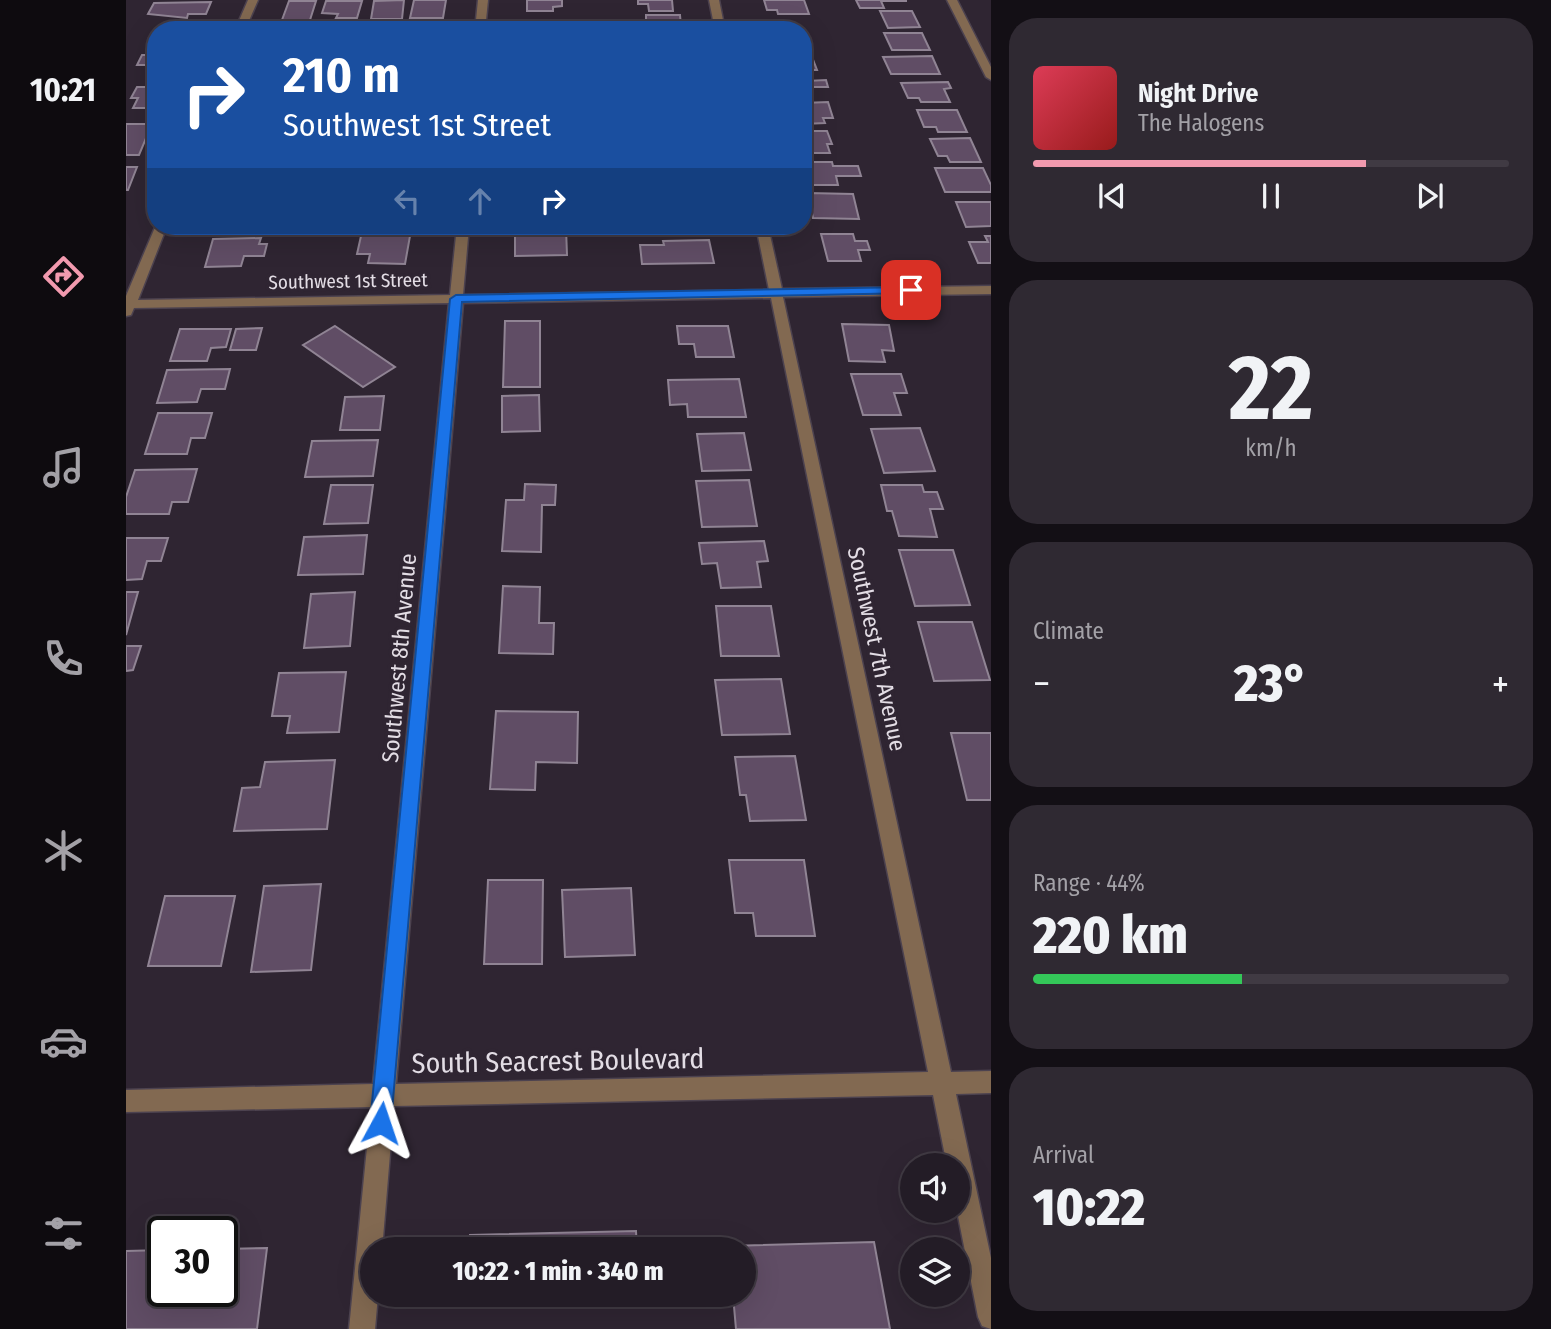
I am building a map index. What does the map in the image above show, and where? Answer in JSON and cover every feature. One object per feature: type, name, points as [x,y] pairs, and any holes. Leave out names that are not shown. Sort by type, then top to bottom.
[{"type":"street","points":[[244,21],[253,0]]},
{"type":"street","points":[[481,21],[483,0]]},
{"type":"street","points":[[714,0],[718,21]]},
{"type":"street","points":[[952,0],[991,77]]},
{"type":"street","points":[[127,307],[157,235]]},
{"type":"street","name":"Southwest 8th Avenue","points":[[362,1329],[462,235]]},
{"type":"street","name":"Southwest 7th Avenue","points":[[764,235],[991,1317]]},
{"type":"street","name":"Southwest 1st Street","points":[[127,307],[991,289]]},
{"type":"street","name":"South Seacrest Boulevard","points":[[126,1101],[991,1082]]},
{"type":"building","points":[[404,0],[402,19],[371,19],[374,1]]},
{"type":"building","points":[[414,0],[446,0],[443,18],[410,18]]},
{"type":"building","points":[[527,0],[562,0],[562,6],[553,7],[553,11],[527,11]]},
{"type":"building","points":[[638,0],[672,0],[673,11],[649,11],[648,4],[638,4]]},
{"type":"building","points":[[764,0],[804,0],[809,14],[778,14],[777,10],[767,10]]},
{"type":"building","points":[[856,0],[906,1],[881,1],[884,8],[860,8]]},
{"type":"building","points":[[289,1],[316,1],[310,20],[282,20]]},
{"type":"building","points":[[326,1],[362,1],[357,18],[336,18],[338,14],[322,13]]},
{"type":"building","points":[[211,2],[206,14],[188,14],[187,18],[148,14],[154,3]]},
{"type":"building","points":[[880,11],[912,11],[920,27],[888,28]]},
{"type":"building","points":[[646,15],[680,15],[681,21],[646,21]]},
{"type":"building","points":[[884,33],[922,33],[930,50],[892,50]]},
{"type":"building","points":[[142,55],[147,55],[147,65],[137,65]]},
{"type":"building","points":[[932,56],[940,74],[891,74],[883,57]]},
{"type":"building","points":[[812,57],[817,70],[812,70]]},
{"type":"building","points":[[826,80],[828,87],[812,87],[812,81]]},
{"type":"building","points":[[948,82],[951,88],[944,89],[950,102],[921,102],[919,98],[908,98],[901,83]]},
{"type":"building","points":[[137,87],[147,87],[147,108],[133,108],[138,98],[131,98]]},
{"type":"building","points":[[828,102],[833,118],[823,118],[825,123],[812,124],[812,103]]},
{"type":"building","points":[[917,110],[957,110],[967,132],[938,132],[936,127],[924,127]]},
{"type":"building","points":[[126,124],[147,124],[147,136],[139,155],[126,155]]},
{"type":"building","points":[[812,131],[827,131],[832,144],[827,144],[830,153],[812,153]]},
{"type":"building","points":[[970,138],[981,162],[950,162],[947,156],[938,156],[930,139]]},
{"type":"building","points":[[812,162],[832,162],[833,166],[858,166],[861,176],[836,176],[838,185],[812,185]]},
{"type":"building","points":[[126,167],[137,167],[128,190],[126,190]]},
{"type":"building","points":[[935,168],[983,168],[991,185],[991,192],[945,192]]},
{"type":"building","points":[[812,193],[853,194],[859,219],[813,218]]},
{"type":"building","points":[[956,202],[991,202],[991,226],[966,227]]},
{"type":"building","points":[[821,234],[853,234],[855,241],[867,241],[870,250],[858,250],[861,261],[828,261]]},
{"type":"building","points":[[515,235],[566,235],[567,255],[515,256]]},
{"type":"building","points":[[361,236],[410,236],[405,264],[368,263],[370,254],[357,254]]},
{"type":"building","points":[[985,236],[991,236],[991,263],[978,263],[969,242],[988,242]]},
{"type":"building","points":[[261,238],[259,244],[267,244],[264,256],[244,256],[241,266],[205,267],[213,239]]},
{"type":"building","points":[[709,240],[714,263],[642,264],[640,245],[664,245],[663,241]]},
{"type":"building","points":[[505,321],[540,321],[540,387],[503,387]]},
{"type":"building","points":[[842,324],[889,325],[894,351],[882,350],[885,362],[849,361]]},
{"type":"building","points":[[335,326],[395,367],[363,387],[303,345]]},
{"type":"building","points":[[677,326],[728,326],[734,357],[696,357],[694,344],[679,344]]},
{"type":"building","points":[[262,328],[256,350],[230,350],[236,329]]},
{"type":"building","points":[[180,329],[231,329],[226,347],[211,348],[207,361],[170,361]]},
{"type":"building","points":[[230,369],[225,389],[201,389],[197,402],[157,403],[167,370]]},
{"type":"building","points":[[851,374],[901,374],[907,393],[894,393],[901,415],[863,415]]},
{"type":"building","points":[[739,379],[746,417],[688,417],[687,404],[670,405],[668,380]]},
{"type":"building","points":[[539,395],[540,431],[502,432],[502,396]]},
{"type":"building","points":[[384,396],[380,430],[340,430],[345,397]]},
{"type":"building","points":[[158,413],[212,413],[205,438],[191,438],[187,454],[145,454]]},
{"type":"building","points":[[920,428],[935,471],[884,473],[871,429]]},
{"type":"building","points":[[744,433],[751,470],[702,471],[697,434]]},
{"type":"building","points":[[378,440],[373,476],[305,477],[312,441]]},
{"type":"building","points":[[197,469],[188,502],[172,502],[169,514],[126,514],[126,497],[135,470]]},
{"type":"building","points":[[749,480],[757,526],[702,527],[696,481]]},
{"type":"building","points":[[525,484],[556,485],[555,505],[542,505],[541,552],[502,551],[506,500],[524,500]]},
{"type":"building","points":[[331,485],[373,485],[368,523],[324,524]]},
{"type":"building","points":[[881,485],[922,485],[924,492],[937,492],[943,509],[930,509],[937,537],[899,536],[892,511],[887,511]]},
{"type":"building","points":[[367,535],[363,574],[298,575],[304,537]]},
{"type":"building","points":[[126,538],[168,538],[161,561],[147,561],[142,579],[126,580]]},
{"type":"building","points":[[764,541],[768,561],[757,562],[761,587],[721,588],[717,563],[702,564],[699,543]]},
{"type":"building","points":[[899,550],[953,550],[970,605],[915,606]]},
{"type":"building","points":[[503,586],[540,587],[539,623],[554,623],[553,654],[499,653]]},
{"type":"building","points":[[126,592],[138,592],[126,635]]},
{"type":"building","points":[[355,592],[350,646],[304,648],[311,594]]},
{"type":"building","points":[[716,606],[771,606],[779,656],[721,656]]},
{"type":"building","points":[[918,622],[972,622],[990,680],[934,681]]},
{"type":"building","points":[[126,646],[141,646],[133,670],[126,671]]},
{"type":"building","points":[[346,672],[339,732],[287,733],[290,716],[272,716],[279,673]]},
{"type":"building","points":[[781,679],[790,734],[722,735],[715,680]]},
{"type":"building","points":[[496,711],[578,712],[577,763],[536,762],[535,790],[490,789]]},
{"type":"building","points":[[951,733],[991,733],[991,800],[967,800]]},
{"type":"building","points":[[795,756],[806,820],[750,821],[746,795],[740,795],[735,757]]},
{"type":"building","points":[[335,760],[327,829],[234,831],[242,788],[260,787],[265,762]]},
{"type":"building","points":[[729,860],[804,860],[815,936],[756,936],[753,913],[735,913]]},
{"type":"building","points":[[488,880],[543,880],[542,964],[484,964]]},
{"type":"building","points":[[321,884],[311,970],[251,972],[264,886]]},
{"type":"building","points":[[631,888],[635,955],[565,957],[562,890]]},
{"type":"building","points":[[165,896],[235,896],[221,966],[148,966]]},
{"type":"building","points":[[636,1231],[636,1237],[470,1237]]},
{"type":"building","points":[[874,1242],[890,1329],[736,1329],[734,1307],[756,1307],[756,1245]]},
{"type":"building","points":[[267,1248],[257,1329],[126,1329],[126,1251],[147,1250],[147,1307],[238,1307],[238,1249]]},
{"type":"route","points":[[381,1123],[456,299],[911,290]]}]
